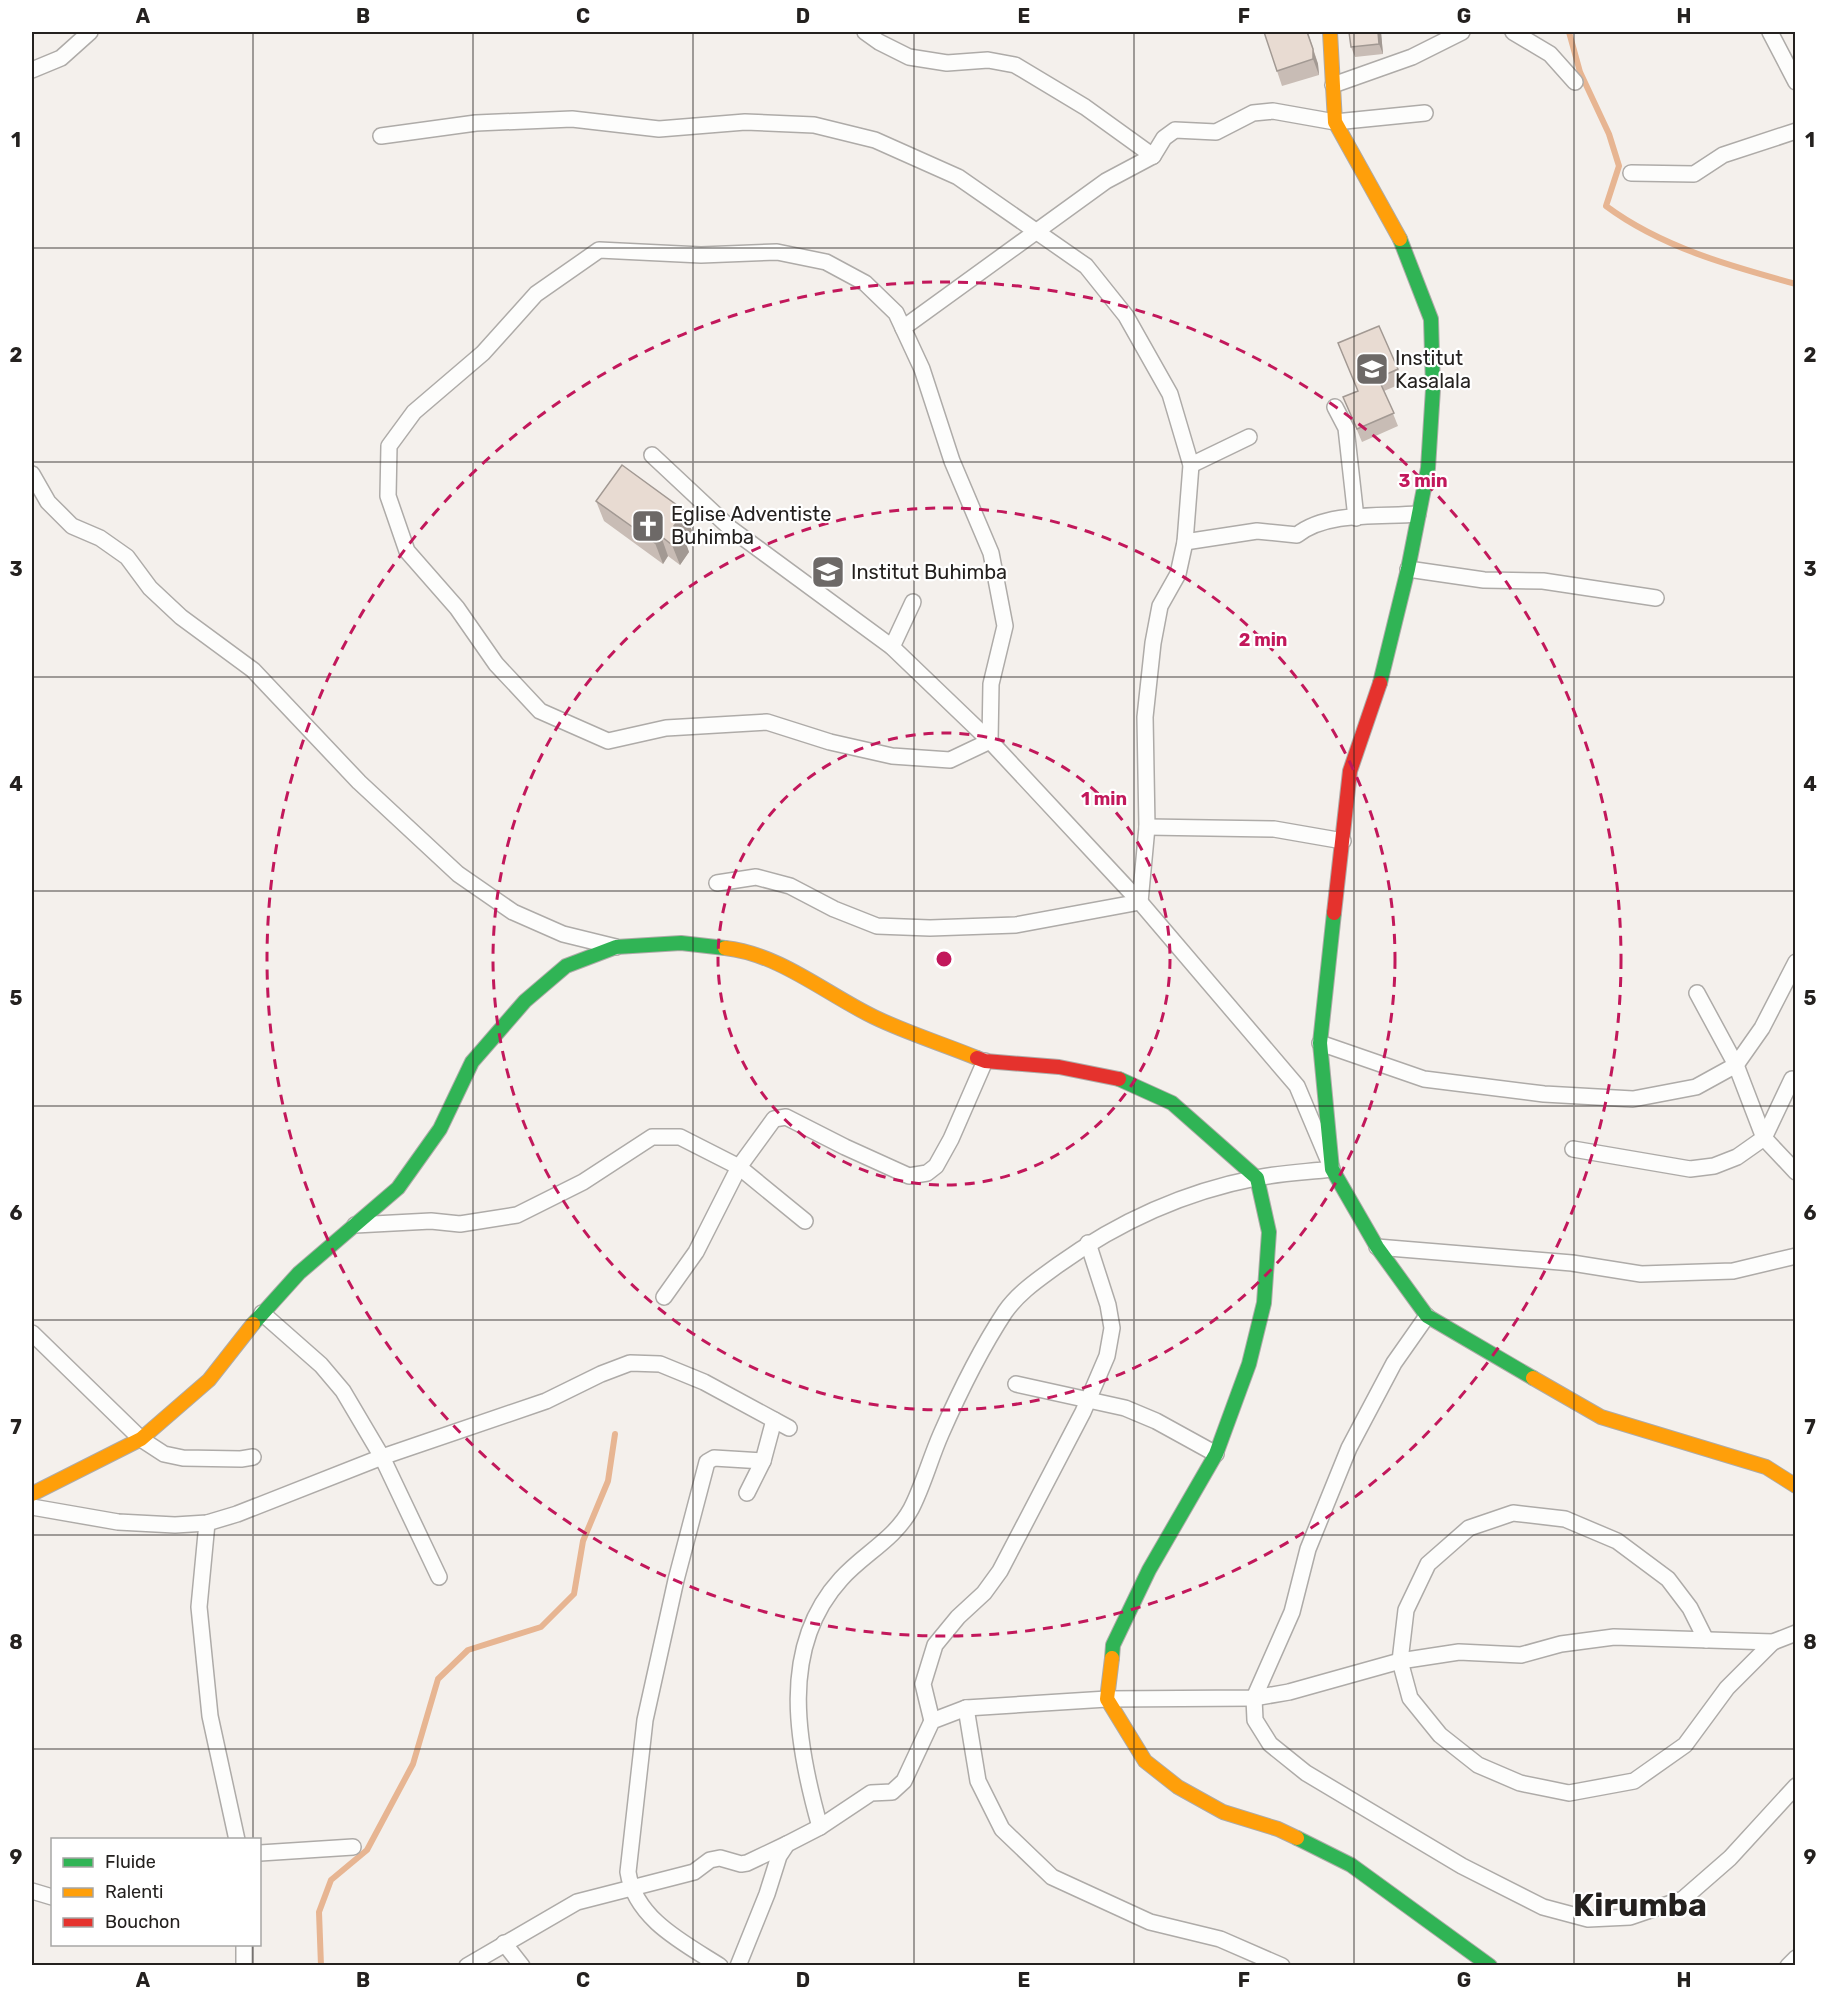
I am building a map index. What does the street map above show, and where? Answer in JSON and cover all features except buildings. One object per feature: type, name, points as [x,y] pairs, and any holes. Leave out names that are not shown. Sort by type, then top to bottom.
[{"type":"street","points":[[32,70],[62,58],[90,32]]},
{"type":"street","points":[[865,32],[909,57],[947,63],[988,60],[1015,65],[1085,107],[1153,156]]},
{"type":"street","points":[[1330,32],[1335,122],[1401,241],[1431,319],[1433,389],[1428,468],[1408,569],[1380,685],[1350,771],[1320,1043],[1332,1169]]},
{"type":"street","points":[[1333,85],[1412,57],[1462,32]]},
{"type":"street","points":[[1513,32],[1550,54],[1575,82]]},
{"type":"street","points":[[1770,32],[1796,82]]},
{"type":"street","points":[[903,328],[1106,181],[1153,156],[1164,138],[1175,130],[1215,132],[1253,113],[1273,111],[1335,122],[1425,113]]},
{"type":"street","points":[[381,136],[476,123],[573,119],[659,129],[745,122],[814,124],[875,140],[958,177],[1086,266],[1126,316],[1170,394],[1191,465],[1185,542],[1178,573],[1160,606],[1153,643],[1145,717],[1147,827],[1140,902]]},
{"type":"street","points":[[1631,173],[1694,174],[1724,155],[1796,131]]},
{"type":"street","points":[[599,250],[701,255],[777,252],[826,262],[865,283],[897,313],[922,369],[952,461],[991,553],[1005,626],[991,684],[990,741],[950,760],[892,756],[830,742],[767,722],[666,728],[608,741],[540,711],[496,664],[457,608],[407,551],[388,496],[389,446],[414,412],[483,353],[536,294],[599,250]]},
{"type":"street","points":[[1335,407],[1346,428],[1356,518]]},
{"type":"street","points":[[1191,465],[1249,437]]},
{"type":"street","points":[[652,455],[730,528],[892,647],[990,741],[1140,902],[1298,1086],[1332,1169],[1377,1247],[1427,1316],[1601,1417],[1766,1467],[1796,1486]]},
{"type":"street","points":[[32,474],[48,502],[72,526],[100,538],[127,557],[150,588],[181,617],[254,670],[359,782],[458,874],[513,912],[563,934],[616,947]]},
{"type":"street","points":[[1185,542],[1257,531],[1297,535],[1306,528],[1320,524],[1356,518],[1418,514]]},
{"type":"street","points":[[1408,569],[1484,580],[1543,581],[1656,598]]},
{"type":"street","points":[[892,647],[913,602]]},
{"type":"street","points":[[1147,827],[1274,829],[1342,841]]},
{"type":"street","points":[[717,883],[756,877],[789,886],[834,909],[877,926],[930,928],[1017,925],[1140,902]]},
{"type":"street","points":[[32,1494],[141,1439],[209,1380],[262,1313],[298,1274],[398,1188],[440,1129],[472,1062],[525,1000],[566,966],[616,947],[681,943],[742,950],[799,975],[874,1017],[985,1061],[1059,1066],[1114,1077],[1172,1103],[1257,1178],[1269,1232],[1264,1303],[1249,1364],[1216,1454],[1149,1570],[1113,1645],[1107,1699],[1145,1761],[1178,1787],[1223,1812],[1278,1829],[1351,1865],[1490,1965]]},
{"type":"street","points":[[1320,1043],[1424,1080],[1544,1094],[1633,1099],[1696,1087],[1736,1065],[1762,1028],[1792,978],[1796,962]]},
{"type":"street","points":[[1697,993],[1736,1065],[1764,1138],[1796,1172]]},
{"type":"street","points":[[664,1297],[696,1252],[739,1167],[774,1119],[786,1117],[888,1168],[909,1176],[927,1173],[936,1166],[951,1139],[985,1061]]},
{"type":"street","points":[[1573,1149],[1690,1169],[1714,1166],[1737,1157],[1764,1138],[1792,1079]]},
{"type":"street","points":[[355,1225],[431,1221],[460,1224],[517,1215],[583,1182],[652,1137],[680,1137],[739,1167],[805,1221]]},
{"type":"street","points":[[820,1827],[805,1772],[797,1719],[797,1689],[816,1613],[827,1594],[855,1563],[880,1547],[910,1510],[941,1432],[976,1362],[1007,1309],[1024,1290],[1088,1243],[1134,1218],[1186,1196],[1257,1178],[1332,1169]]},
{"type":"street","points":[[466,1965],[577,1902],[694,1872],[711,1860],[720,1858],[741,1864],[747,1863],[820,1827],[871,1793],[892,1792],[904,1781],[932,1721],[923,1684],[935,1645],[958,1617],[984,1593],[1000,1571],[1088,1400],[1107,1356],[1112,1328],[1108,1305],[1088,1243]]},
{"type":"street","points":[[1377,1247],[1572,1263],[1641,1274],[1733,1271],[1796,1256]]},
{"type":"street","points":[[262,1313],[321,1365],[343,1391],[382,1457],[439,1577]]},
{"type":"street","points":[[1427,1316],[1394,1363],[1349,1448],[1308,1549],[1292,1612],[1254,1698],[1255,1720],[1270,1744],[1306,1773],[1472,1871],[1543,1907],[1588,1919],[1630,1917],[1683,1899],[1730,1858],[1796,1786]]},
{"type":"street","points":[[32,1333],[141,1439],[164,1454],[183,1458],[242,1459],[253,1456]]},
{"type":"street","points":[[32,1508],[118,1522],[175,1525],[207,1523],[237,1514],[382,1457],[546,1401],[601,1374],[630,1363],[660,1364],[704,1382],[789,1428]]},
{"type":"street","points":[[1016,1384],[1125,1408],[1156,1421],[1216,1454]]},
{"type":"street","points":[[747,1493],[763,1461],[774,1420]]},
{"type":"street","points":[[720,1965],[669,1934],[648,1913],[630,1887],[628,1872],[645,1720],[707,1462],[714,1458],[763,1461]]},
{"type":"street","points":[[1706,1640],[1690,1608],[1668,1579],[1617,1541],[1565,1519],[1513,1513],[1469,1528],[1428,1564],[1406,1610],[1400,1661],[1410,1698],[1440,1735],[1478,1765],[1520,1783],[1569,1793],[1634,1781],[1685,1745],[1726,1688],[1773,1642],[1796,1633]]},
{"type":"street","points":[[207,1523],[199,1607],[210,1716],[237,1838]]},
{"type":"street","points":[[932,1721],[966,1708],[1107,1699],[1254,1698],[1289,1692],[1400,1661],[1459,1652],[1521,1655],[1561,1644],[1614,1637],[1773,1642]]},
{"type":"street","points":[[966,1708],[978,1781],[1002,1829],[1052,1877],[1150,1922],[1220,1939],[1282,1965]]},
{"type":"street","points":[[738,1965],[767,1894],[779,1856],[787,1844]]},
{"type":"street","points":[[261,1853],[353,1847]]},
{"type":"street","points":[[32,1891],[51,1897]]},
{"type":"street","points":[[504,1943],[522,1965]]},
{"type":"street","points":[[244,1946],[244,1965]]},
{"type":"street","points":[[1788,1965],[1796,1958]]},
{"type":"waterway","points":[[1569,32],[1580,72],[1609,134],[1619,166],[1606,206],[1650,233],[1697,254],[1796,284]]},
{"type":"waterway","points":[[321,1966],[319,1912],[331,1880],[367,1850],[413,1764],[438,1679],[468,1650],[541,1627],[574,1594],[583,1541],[608,1481],[615,1434]]},
{"type":"traffic: fast","points":[[1380,683],[1408,569],[1428,468],[1433,389],[1431,319],[1400,239]]},
{"type":"traffic: fast","points":[[1334,913],[1320,1043],[1332,1169],[1377,1247],[1427,1316],[1533,1378]]},
{"type":"traffic: fast","points":[[253,1324],[299,1273],[398,1188],[440,1129],[472,1062],[525,1001],[566,966],[616,947],[681,943],[725,948]]},
{"type":"traffic: fast","points":[[1112,1658],[1113,1645],[1149,1570],[1216,1454],[1249,1364],[1264,1303],[1269,1232],[1257,1178],[1172,1103],[1119,1079]]},
{"type":"traffic: fast","points":[[1297,1838],[1351,1865],[1490,1966]]},
{"type":"traffic: slow","points":[[1330,32],[1335,122],[1400,239]]},
{"type":"traffic: slow","points":[[725,948],[765,958],[784,966],[874,1017],[977,1058]]},
{"type":"traffic: slow","points":[[32,1494],[141,1439],[209,1380],[253,1324]]},
{"type":"traffic: slow","points":[[1533,1378],[1601,1417],[1766,1467],[1796,1486]]},
{"type":"traffic: slow","points":[[1112,1658],[1107,1699],[1145,1761],[1178,1787],[1223,1812],[1278,1829],[1297,1838]]},
{"type":"traffic: jam","points":[[1334,913],[1350,771],[1380,683]]},
{"type":"traffic: jam","points":[[977,1058],[985,1061],[1059,1067],[1119,1079]]},
{"type":"place","name":"Institut Kasalala","points":[[1372,369]]},
{"type":"place","name":"Eglise Adventiste Buhimba","points":[[648,526]]},
{"type":"place","name":"Institut Buhimba","points":[[828,572]]},
{"type":"district","name":"Kirumba","points":[[1640,1905]]}]
